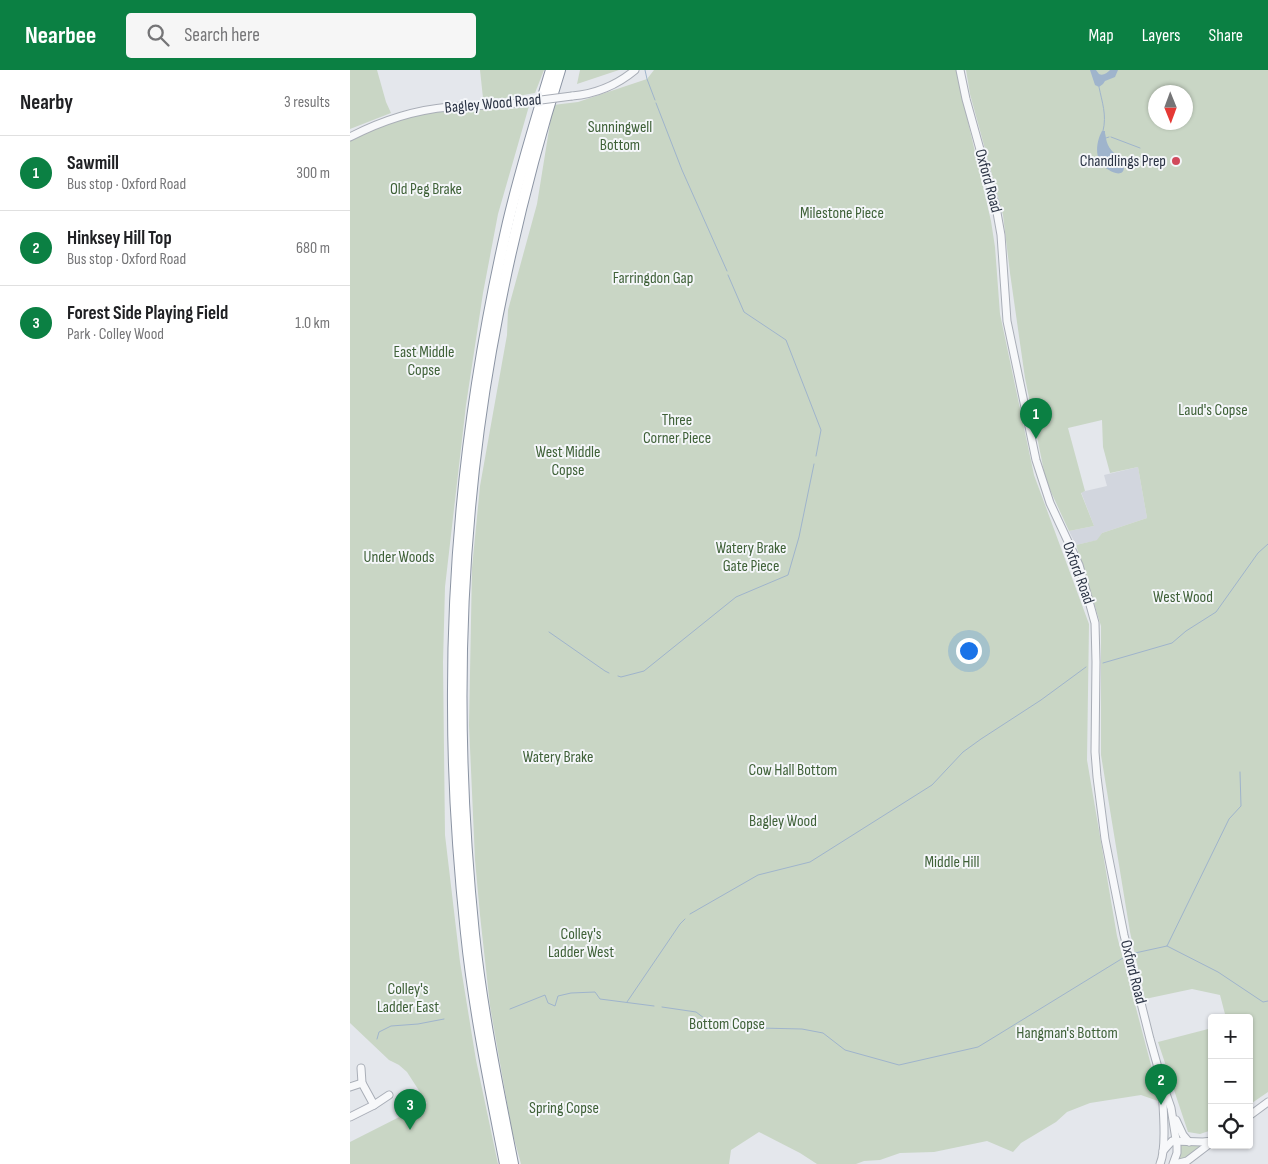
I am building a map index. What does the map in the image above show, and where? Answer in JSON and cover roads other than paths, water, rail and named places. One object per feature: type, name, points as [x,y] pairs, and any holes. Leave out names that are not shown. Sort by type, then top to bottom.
[{"type":"highway","points":[[505,1164],[476,1007],[464,916],[459,858],[454,747],[455,604],[470,428],[482,351],[507,228],[551,70]]},
{"type":"highway","points":[[513,1164],[489,1042],[471,896],[462,738],[464,592],[479,428],[490,352],[515,228],[560,70]]},
{"type":"street","name":"Bagley Wood Road","points":[[350,137],[412,112],[447,107],[518,103],[593,93],[611,86],[635,70]]},
{"type":"street","name":"Oxford Road","points":[[960,70],[966,99],[996,206],[1001,235],[1007,321],[1036,460],[1050,504],[1079,565],[1095,623],[1095,752],[1097,777],[1104,830],[1124,935],[1162,1082],[1183,1135],[1189,1142]]},
{"type":"street","points":[[361,1068],[362,1083],[374,1105]]},
{"type":"street","name":"Oxford Road","points":[[1162,1082],[1162,1158]]},
{"type":"street","points":[[350,1087],[362,1083]]},
{"type":"street","points":[[350,1117],[389,1095]]},
{"type":"street","points":[[1253,1113],[1268,1102]]},
{"type":"street","name":"Oxford Road","points":[[1171,1108],[1177,1141],[1176,1164]]},
{"type":"street","points":[[1208,1142],[1172,1141],[1168,1144],[1162,1158],[1176,1164],[1192,1158],[1208,1144]]},
{"type":"water","points":[[1090,70],[1096,70],[1102,75],[1110,70],[1118,70],[1115,77],[1105,81],[1099,87],[1095,85]]},
{"type":"water","points":[[1102,131],[1105,131],[1110,148],[1123,164],[1124,170],[1120,173],[1113,172],[1104,167],[1098,158],[1097,147]]},
{"type":"waterway","points":[[645,70],[655,100]]},
{"type":"waterway","points":[[1099,87],[1103,103],[1103,131]]},
{"type":"waterway","points":[[656,103],[682,170],[727,271]]},
{"type":"waterway","points":[[1111,137],[1140,148]]},
{"type":"waterway","points":[[728,275],[744,312],[786,340],[821,430],[816,456]]},
{"type":"waterway","points":[[618,676],[621,677],[644,671],[736,597],[788,575],[799,537],[814,464]]},
{"type":"waterway","points":[[1103,663],[1172,643],[1186,631],[1216,612],[1258,553],[1268,544]]},
{"type":"waterway","points":[[549,632],[609,673]]},
{"type":"waterway","points":[[690,914],[758,875],[810,862],[932,785],[963,752],[1041,700],[1086,667]]},
{"type":"waterway","points":[[1135,953],[1167,946],[1229,819],[1241,806],[1240,772]]},
{"type":"waterway","points":[[627,1002],[685,919]]},
{"type":"waterway","points":[[1167,946],[1218,972],[1263,1002],[1268,1001]]},
{"type":"waterway","points":[[662,1007],[696,1012],[716,1027],[802,1029],[823,1033],[845,1050],[899,1065],[978,1047],[1123,958]]},
{"type":"waterway","points":[[510,1009],[545,995],[548,1003],[555,1006],[558,996],[571,993],[595,992],[600,999],[654,1006]]},
{"type":"waterway","points":[[377,1039],[379,1032],[391,1026],[418,1024],[444,1019]]},
{"type":"place","name":"Chandlings Prep","points":[[1176,161]]},
{"type":"place","name":"Sawmill","points":[[1036,439]]},
{"type":"place","name":"Hinksey Hill Top","points":[[1161,1105]]},
{"type":"place","name":"Forest Side Playing Field","points":[[410,1130]]},
{"type":"park label","name":"Sunningwell Bottom","points":[[620,136]]},
{"type":"park label","name":"Old Peg Brake","points":[[426,189]]},
{"type":"park label","name":"Milestone Piece","points":[[842,213]]},
{"type":"park label","name":"Farringdon Gap","points":[[653,278]]},
{"type":"park label","name":"East Middle Copse","points":[[424,361]]},
{"type":"park label","name":"Laud's Copse","points":[[1213,410]]},
{"type":"park label","name":"Three Corner Piece","points":[[677,429]]},
{"type":"park label","name":"West Middle Copse","points":[[568,461]]},
{"type":"park label","name":"Under Woods","points":[[399,557]]},
{"type":"park label","name":"Watery Brake Gate Piece","points":[[751,557]]},
{"type":"park label","name":"West Wood","points":[[1183,597]]},
{"type":"park label","name":"Watery Brake","points":[[558,757]]},
{"type":"park label","name":"Cow Hall Bottom","points":[[793,770]]},
{"type":"park label","name":"Bagley Wood","points":[[783,821]]},
{"type":"park label","name":"Middle Hill","points":[[952,862]]},
{"type":"park label","name":"Colley's Ladder West","points":[[581,943]]},
{"type":"park label","name":"Colley's Ladder East","points":[[408,998]]},
{"type":"park label","name":"Bottom Copse","points":[[727,1024]]},
{"type":"park label","name":"Hangman's Bottom","points":[[1067,1033]]},
{"type":"park label","name":"Spring Copse","points":[[564,1108]]}]
